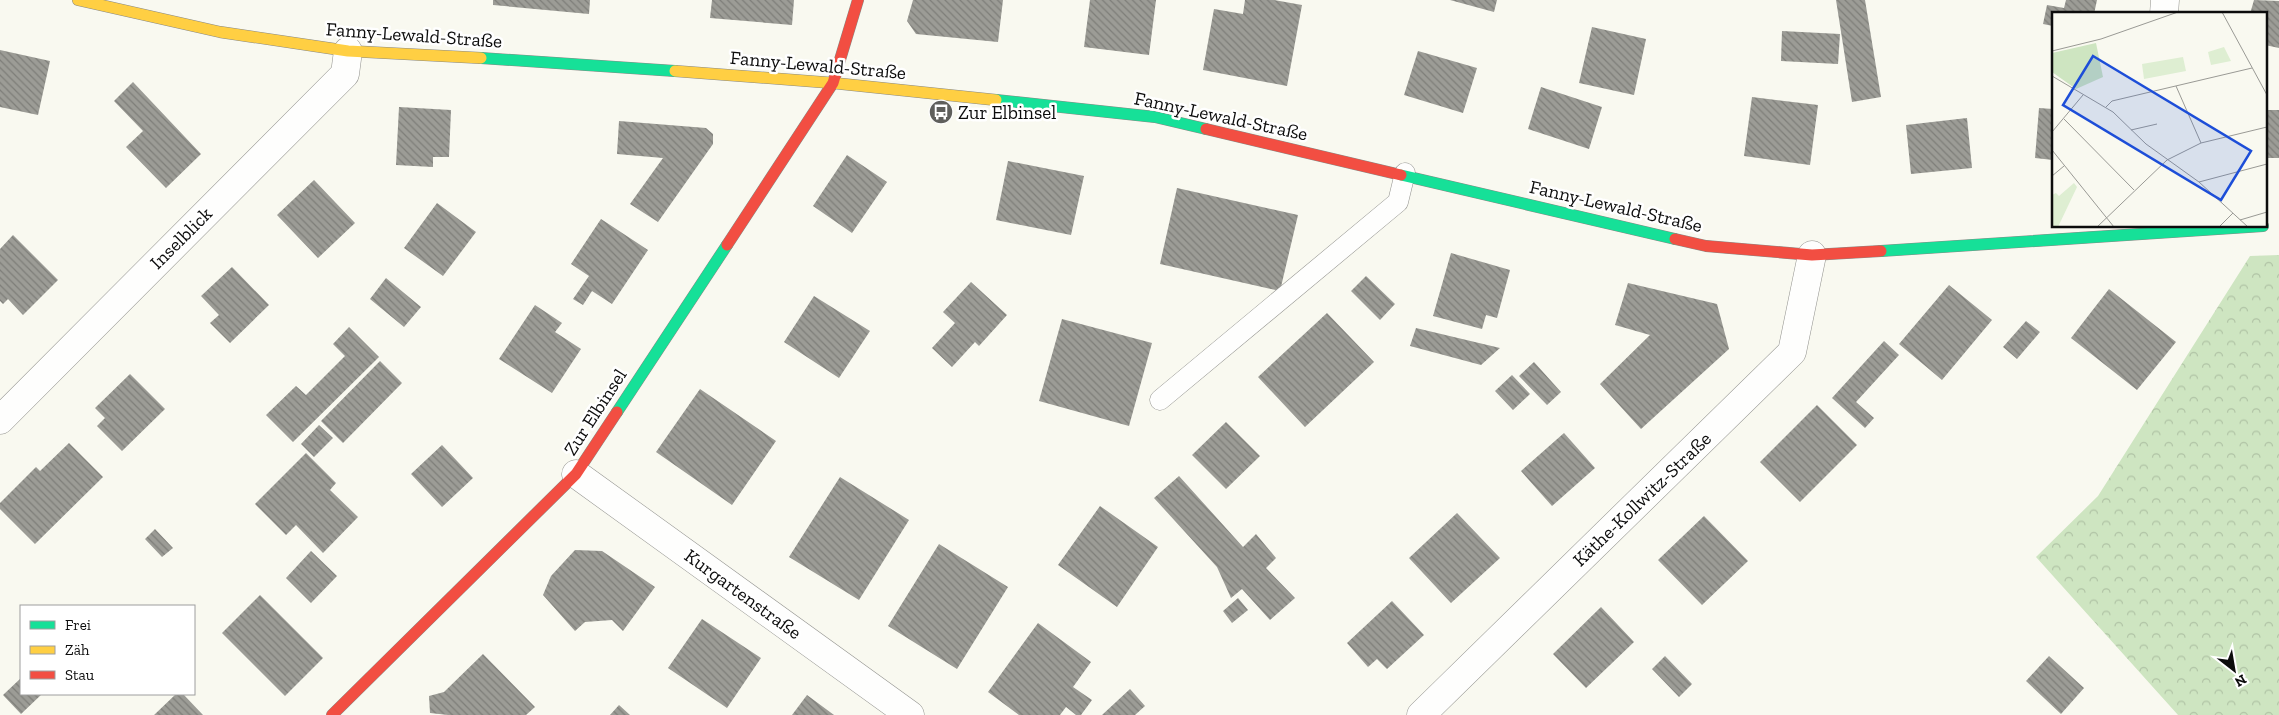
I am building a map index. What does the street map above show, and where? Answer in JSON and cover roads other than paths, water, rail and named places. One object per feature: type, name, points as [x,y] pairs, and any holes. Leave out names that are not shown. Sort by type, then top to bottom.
[{"type":"street","name":"Fanny-Lewald-Straße","points":[[78,0],[220,32],[348,51],[589,64],[833,83],[1155,116],[1706,246],[1812,255],[2137,230],[2202,228]]},
{"type":"street","name":"Zur Elbinsel","points":[[332,715],[576,474],[833,83],[858,0]]},
{"type":"street","name":"Inselblick","points":[[0,420],[345,74],[348,51]]},
{"type":"street","name":"Käthe-Kollwitz-Straße","points":[[1421,715],[1792,352],[1812,255]]},
{"type":"street","name":"Kurgartenstraße","points":[[576,474],[910,715]]},
{"type":"lane","points":[[1160,400],[1398,202],[1405,174]]},
{"type":"place","name":"Zur Elbinsel","points":[[941,112]]}]
